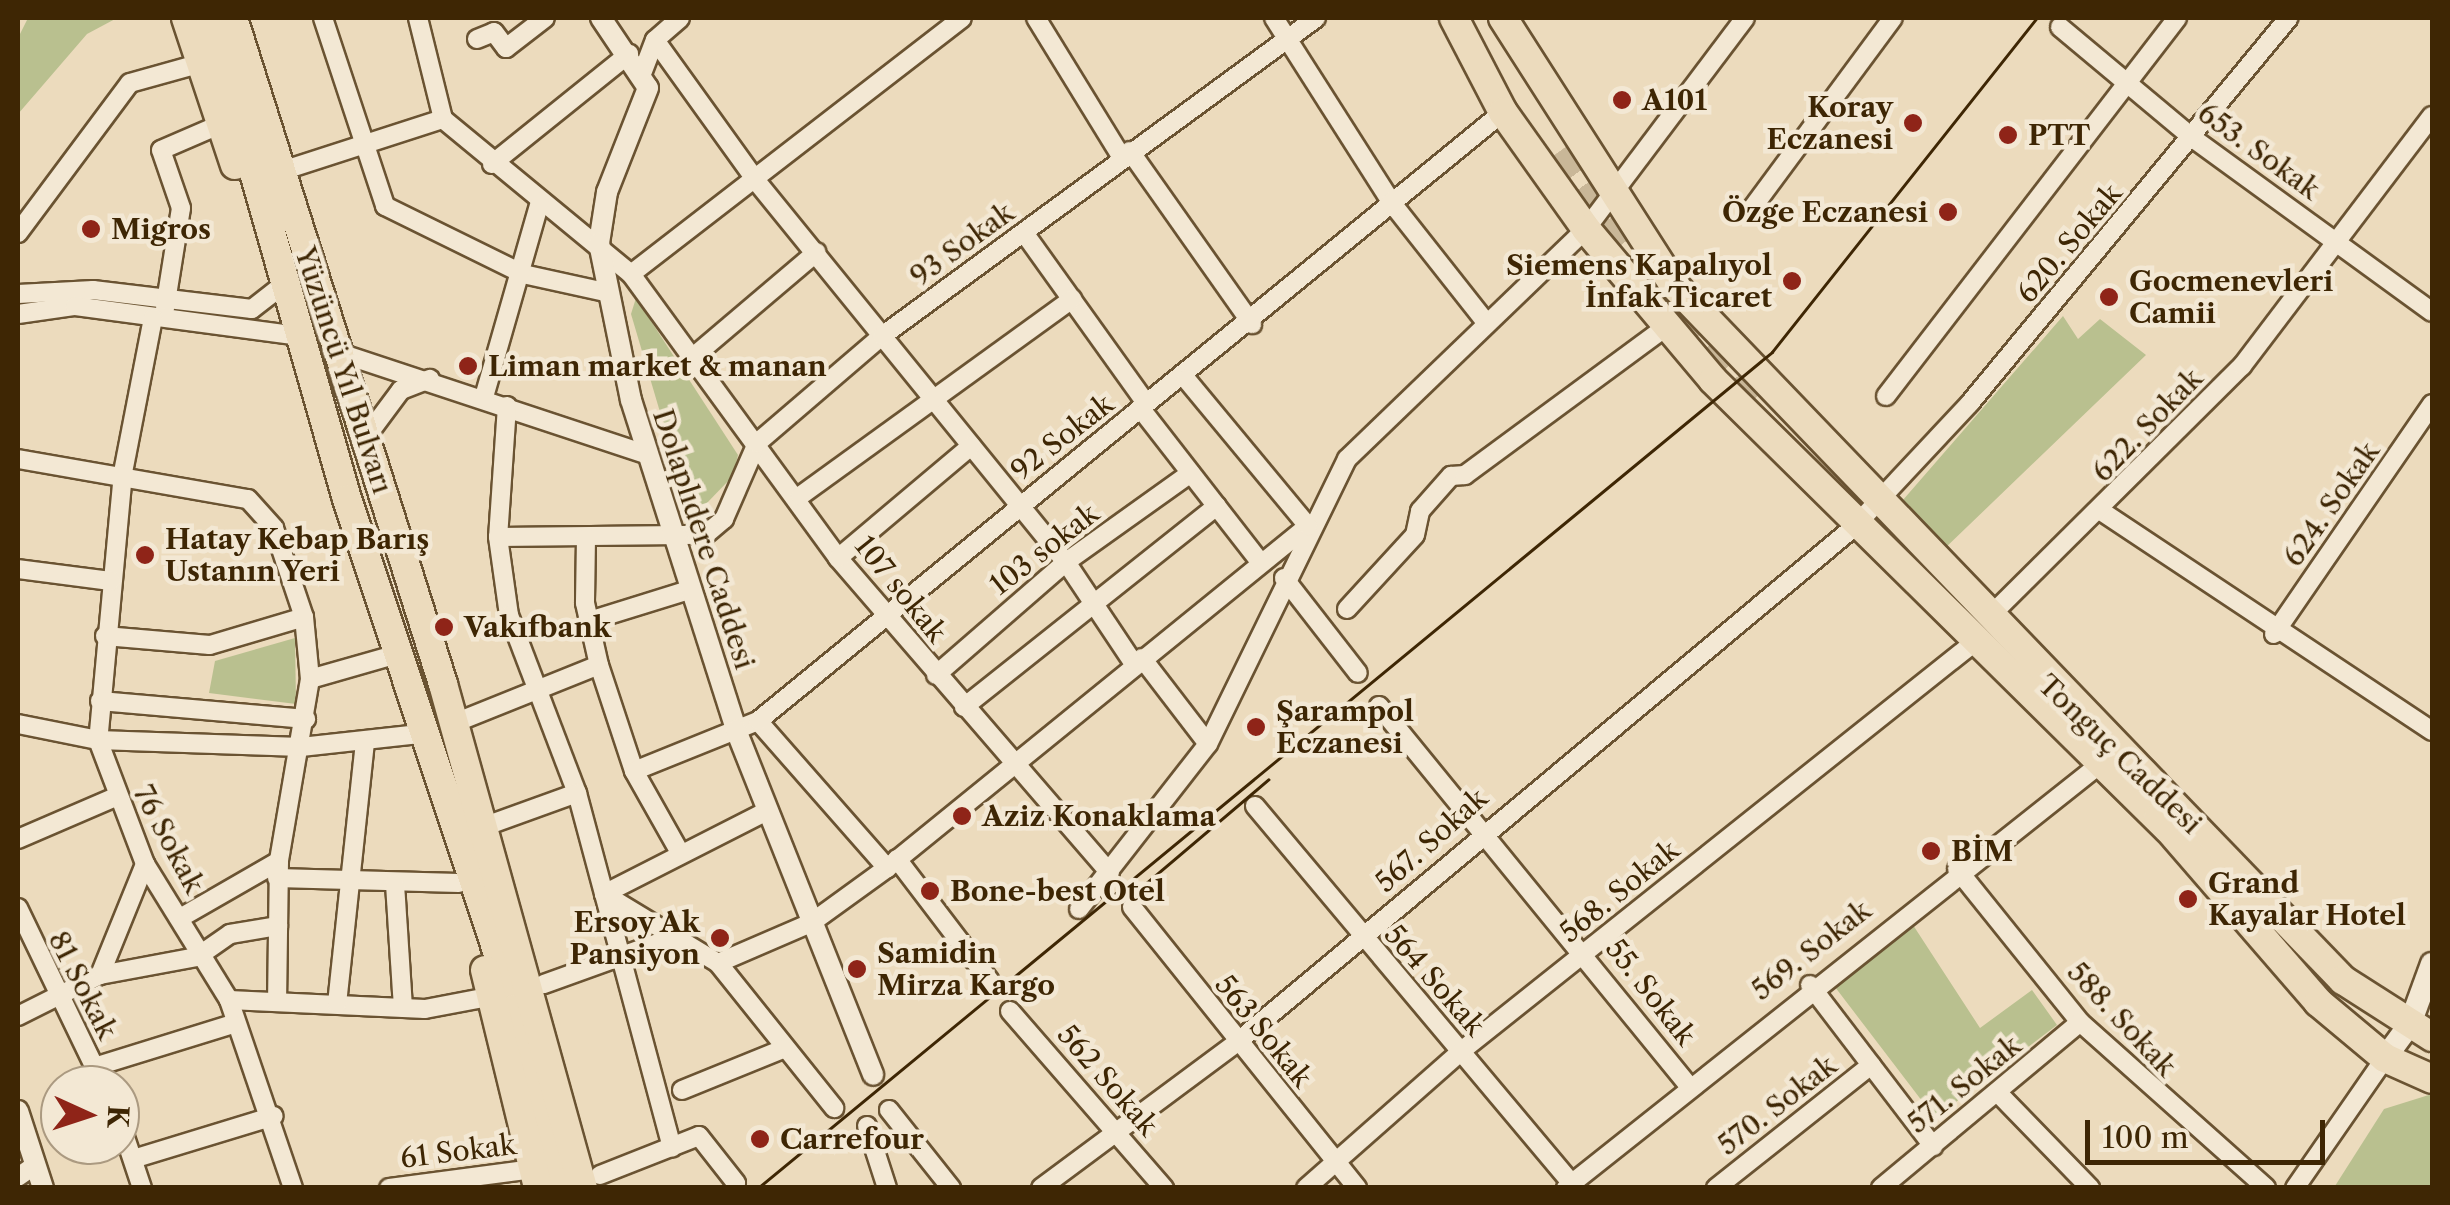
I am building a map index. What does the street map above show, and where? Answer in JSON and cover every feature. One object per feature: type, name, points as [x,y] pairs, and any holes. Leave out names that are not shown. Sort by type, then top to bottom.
[{"type":"main road","points":[[186,18],[219,125],[284,294]]},
{"type":"main road","name":"Yüzüncü Yıl Bulvarı","points":[[210,18],[284,294],[394,655],[516,1008],[562,1188]]},
{"type":"main road","name":"Yüzüncü Yıl Bulvarı","points":[[234,18],[349,365],[366,438],[452,724],[595,1183]]},
{"type":"main road","points":[[250,18],[349,365]]},
{"type":"main road","points":[[1454,18],[1503,112],[1610,197],[1738,358],[1882,497],[2154,784]]},
{"type":"main road","points":[[1470,18],[1560,155]]},
{"type":"main road","points":[[1484,18],[1560,155]]},
{"type":"main road","points":[[1504,18],[1586,229],[1668,326],[1854,527],[1972,645],[2097,754],[2168,829],[2318,1002],[2386,1058],[2432,1078]]},
{"type":"main road","points":[[1776,419],[1838,483]]},
{"type":"main road","name":"Tonguç Caddesi","points":[[2097,754],[1899,544],[2154,784],[2344,980],[2421,1031]]},
{"type":"main road","name":"Yüzüncü Yıl Bulvarı","points":[[452,724],[494,823],[544,984],[595,1183]]},
{"type":"main road","name":"Yüzüncü Yıl Bulvarı","points":[[418,726],[493,996],[536,1178]]},
{"type":"main road","points":[[2386,1058],[2421,1031],[2432,964]]},
{"type":"street","points":[[323,18],[359,148],[385,206],[522,274],[605,292]]},
{"type":"street","points":[[294,167],[443,119],[418,18]]},
{"type":"street","points":[[476,38],[494,32],[506,48],[545,18]]},
{"type":"street","points":[[601,18],[643,72]]},
{"type":"street","points":[[643,72],[655,40],[680,18]]},
{"type":"street","points":[[632,274],[757,182],[962,18]]},
{"type":"street","points":[[1036,18],[1126,154],[1252,324]]},
{"type":"street","points":[[1274,18],[1391,202],[1485,321]]},
{"type":"street","name":"93 Sokak","points":[[676,539],[705,535],[724,520],[757,443],[882,336],[1316,18]]},
{"type":"street","points":[[1079,909],[1208,744],[1308,526],[1346,458],[1485,321],[1586,229],[1745,18]]},
{"type":"street","points":[[1753,207],[1893,18]]},
{"type":"street","points":[[1886,396],[2177,18]]},
{"type":"street","name":"620. Sokak","points":[[1854,527],[2194,139],[2289,18]]},
{"type":"street","name":"653. Sokak","points":[[2060,26],[2194,139],[2432,312]]},
{"type":"street","points":[[655,40],[757,182],[1066,562],[1089,607],[1208,744]]},
{"type":"street","points":[[492,164],[629,54]]},
{"type":"street","points":[[18,233],[130,83],[198,64]]},
{"type":"street","name":"Dolaplıdere Caddesi","points":[[643,72],[648,88],[607,192],[599,244],[605,292],[648,455],[736,730],[873,1076]]},
{"type":"street","name":"92 Sokak","points":[[634,771],[758,722],[890,620],[1020,505],[1143,406],[1186,379],[1391,202],[1503,112]]},
{"type":"street","name":"622. Sokak","points":[[1993,613],[2101,511],[2242,366],[2341,245],[2432,116]]},
{"type":"street","name":"107 sokak","points":[[443,119],[492,164],[599,244],[632,274],[800,496],[838,558],[1011,763],[1110,873]]},
{"type":"street","points":[[153,318],[172,303],[180,208],[161,150],[219,125]]},
{"type":"street","points":[[484,397],[540,202]]},
{"type":"street","points":[[1025,234],[1143,406],[1261,564]]},
{"type":"street","points":[[693,357],[816,252]]},
{"type":"street","points":[[18,294],[94,290],[172,303],[252,309],[284,294]]},
{"type":"street","points":[[800,496],[1072,299]]},
{"type":"street","points":[[18,314],[75,306],[299,336]]},
{"type":"street","name":"76 Sokak","points":[[153,318],[123,473],[98,740],[113,798],[145,864],[180,918],[197,956],[228,1000],[234,1024],[274,1116],[292,1188]]},
{"type":"street","points":[[1347,609],[1415,535],[1420,511],[1450,476],[1465,475],[1668,326]]},
{"type":"street","points":[[349,365],[430,379],[648,455]]},
{"type":"street","points":[[366,438],[400,390],[430,379]]},
{"type":"street","points":[[1186,379],[1308,526]]},
{"type":"street","name":"624. Sokak","points":[[2274,634],[2432,404]]},
{"type":"street","points":[[507,406],[498,537],[509,615],[534,692],[577,794],[672,1148]]},
{"type":"street","points":[[838,558],[971,446]]},
{"type":"street","points":[[18,459],[123,473],[248,498],[274,528],[304,617],[310,678],[278,869],[277,997]]},
{"type":"street","name":"103 sokak","points":[[936,675],[1066,562],[1191,473]]},
{"type":"street","points":[[964,708],[1216,506]]},
{"type":"street","points":[[2101,511],[2274,634],[2432,731]]},
{"type":"street","points":[[718,963],[811,923],[892,864],[1011,763],[1308,526]]},
{"type":"street","name":"567. Sokak","points":[[1041,1188],[1114,1125],[1236,1043],[1485,828],[1854,527]]},
{"type":"street","points":[[498,537],[676,539]]},
{"type":"street","points":[[586,538],[589,622],[600,665],[634,771],[678,849]]},
{"type":"street","points":[[18,569],[111,581]]},
{"type":"street","points":[[1284,578],[1358,673]]},
{"type":"street","points":[[589,622],[689,590]]},
{"type":"street","points":[[105,636],[210,645],[304,617]]},
{"type":"street","name":"568. Sokak","points":[[1306,1188],[1460,1052],[1972,645]]},
{"type":"street","points":[[310,678],[394,655]]},
{"type":"street","points":[[452,724],[600,665]]},
{"type":"street","points":[[100,701],[306,719]]},
{"type":"street","name":"55. Sokak","points":[[1379,706],[1485,828],[1687,1083]]},
{"type":"street","points":[[758,722],[892,864],[990,981]]},
{"type":"street","points":[[18,724],[98,740],[301,747],[365,743],[418,726]]},
{"type":"street","points":[[337,1004],[354,876],[365,743]]},
{"type":"street","name":"569. Sokak","points":[[1571,1186],[1687,1083],[2097,754]]},
{"type":"street","points":[[494,823],[577,794]]},
{"type":"street","points":[[18,838],[113,798]]},
{"type":"street","name":"564 Sokak","points":[[1255,806],[1571,1186]]},
{"type":"street","points":[[604,894],[678,849],[767,811]]},
{"type":"street","points":[[100,976],[145,864]]},
{"type":"street","points":[[180,918],[278,869],[396,884],[459,883]]},
{"type":"street","name":"588. Sokak","points":[[1957,869],[2080,1022],[2266,1188]]},
{"type":"street","points":[[396,884],[403,1008]]},
{"type":"street","points":[[604,894],[718,963],[782,1049],[834,1108]]},
{"type":"street","name":"563 Sokak","points":[[1132,907],[1236,1043],[1356,1188]]},
{"type":"street","name":"81 Sokak","points":[[18,908],[54,996],[93,1065]]},
{"type":"street","points":[[18,1016],[100,976],[197,956],[230,934],[278,926]]},
{"type":"street","points":[[544,984],[622,960],[677,936]]},
{"type":"street","points":[[1810,985],[1933,1146]]},
{"type":"street","points":[[228,1000],[277,997],[403,1008],[493,996]]},
{"type":"street","name":"562 Sokak","points":[[1010,1011],[1114,1125],[1164,1188]]},
{"type":"street","name":"571. Sokak","points":[[1880,1188],[1999,1094],[2080,1022]]},
{"type":"street","points":[[101,1065],[234,1024]]},
{"type":"street","points":[[682,1090],[782,1049]]},
{"type":"street","points":[[2295,1188],[2386,1058]]},
{"type":"street","name":"570. Sokak","points":[[1716,1188],[1871,1065]]},
{"type":"street","points":[[1999,1094],[2090,1188]]},
{"type":"street","points":[[889,1110],[951,1188]]},
{"type":"street","points":[[18,1111],[43,1188]]},
{"type":"street","points":[[140,1157],[274,1116]]},
{"type":"street","points":[[868,1126],[887,1188]]},
{"type":"street","points":[[595,1183],[700,1136],[736,1183]]},
{"type":"street","points":[[18,1177],[36,1164]]},
{"type":"street","name":"61 Sokak","points":[[395,1187],[536,1178]]},
{"type":"green space","points":[[28,18],[117,18],[87,34],[18,114],[18,38]]},
{"type":"green space","points":[[636,298],[738,455],[733,476],[705,505],[693,505],[660,412],[631,314]]},
{"type":"green space","points":[[2063,316],[2078,339],[2100,319],[2146,355],[1942,551],[1896,508]]},
{"type":"green space","points":[[295,638],[296,704],[209,693],[215,661]]},
{"type":"green space","points":[[1913,925],[1980,1028],[2032,990],[2057,1025],[1935,1118],[1835,987]]},
{"type":"green space","points":[[2432,1094],[2432,1187],[2335,1186],[2384,1109]]},
{"type":"tunnel","points":[[1564,148],[1667,292]]},
{"type":"tunnel","points":[[1677,318],[1759,409]]},
{"type":"tram line","points":[[758,1188],[1772,352],[2037,18]]},
{"type":"tram line","points":[[1131,896],[1268,780]]},
{"type":"place","name":"A101","points":[[1622,100]]},
{"type":"place","name":"Koray Eczanesi","points":[[1913,123]]},
{"type":"place","name":"PTT","points":[[2008,135]]},
{"type":"place","name":"Özge Eczanesi","points":[[1948,212]]},
{"type":"place","name":"Migros","points":[[91,229]]},
{"type":"place","name":"Siemens Kapalıyol İnfak Ticaret","points":[[1792,281]]},
{"type":"place","name":"Gocmenevleri Camii","points":[[2109,297]]},
{"type":"place","name":"Liman market & manan","points":[[468,366]]},
{"type":"place","name":"Hatay Kebap Barış Ustanın Yeri","points":[[145,555]]},
{"type":"place","name":"Vakıfbank","points":[[444,627]]},
{"type":"place","name":"Şarampol Eczanesi","points":[[1256,727]]},
{"type":"place","name":"Aziz Konaklama","points":[[962,816]]},
{"type":"place","name":"BİM","points":[[1931,851]]},
{"type":"place","name":"Bone-best Otel","points":[[930,891]]},
{"type":"place","name":"Grand Kayalar Hotel","points":[[2188,899]]},
{"type":"place","name":"Ersoy Ak Pansiyon","points":[[720,938]]},
{"type":"place","name":"Samidin Mirza Kargo","points":[[857,969]]},
{"type":"place","name":"Carrefour","points":[[760,1139]]}]
